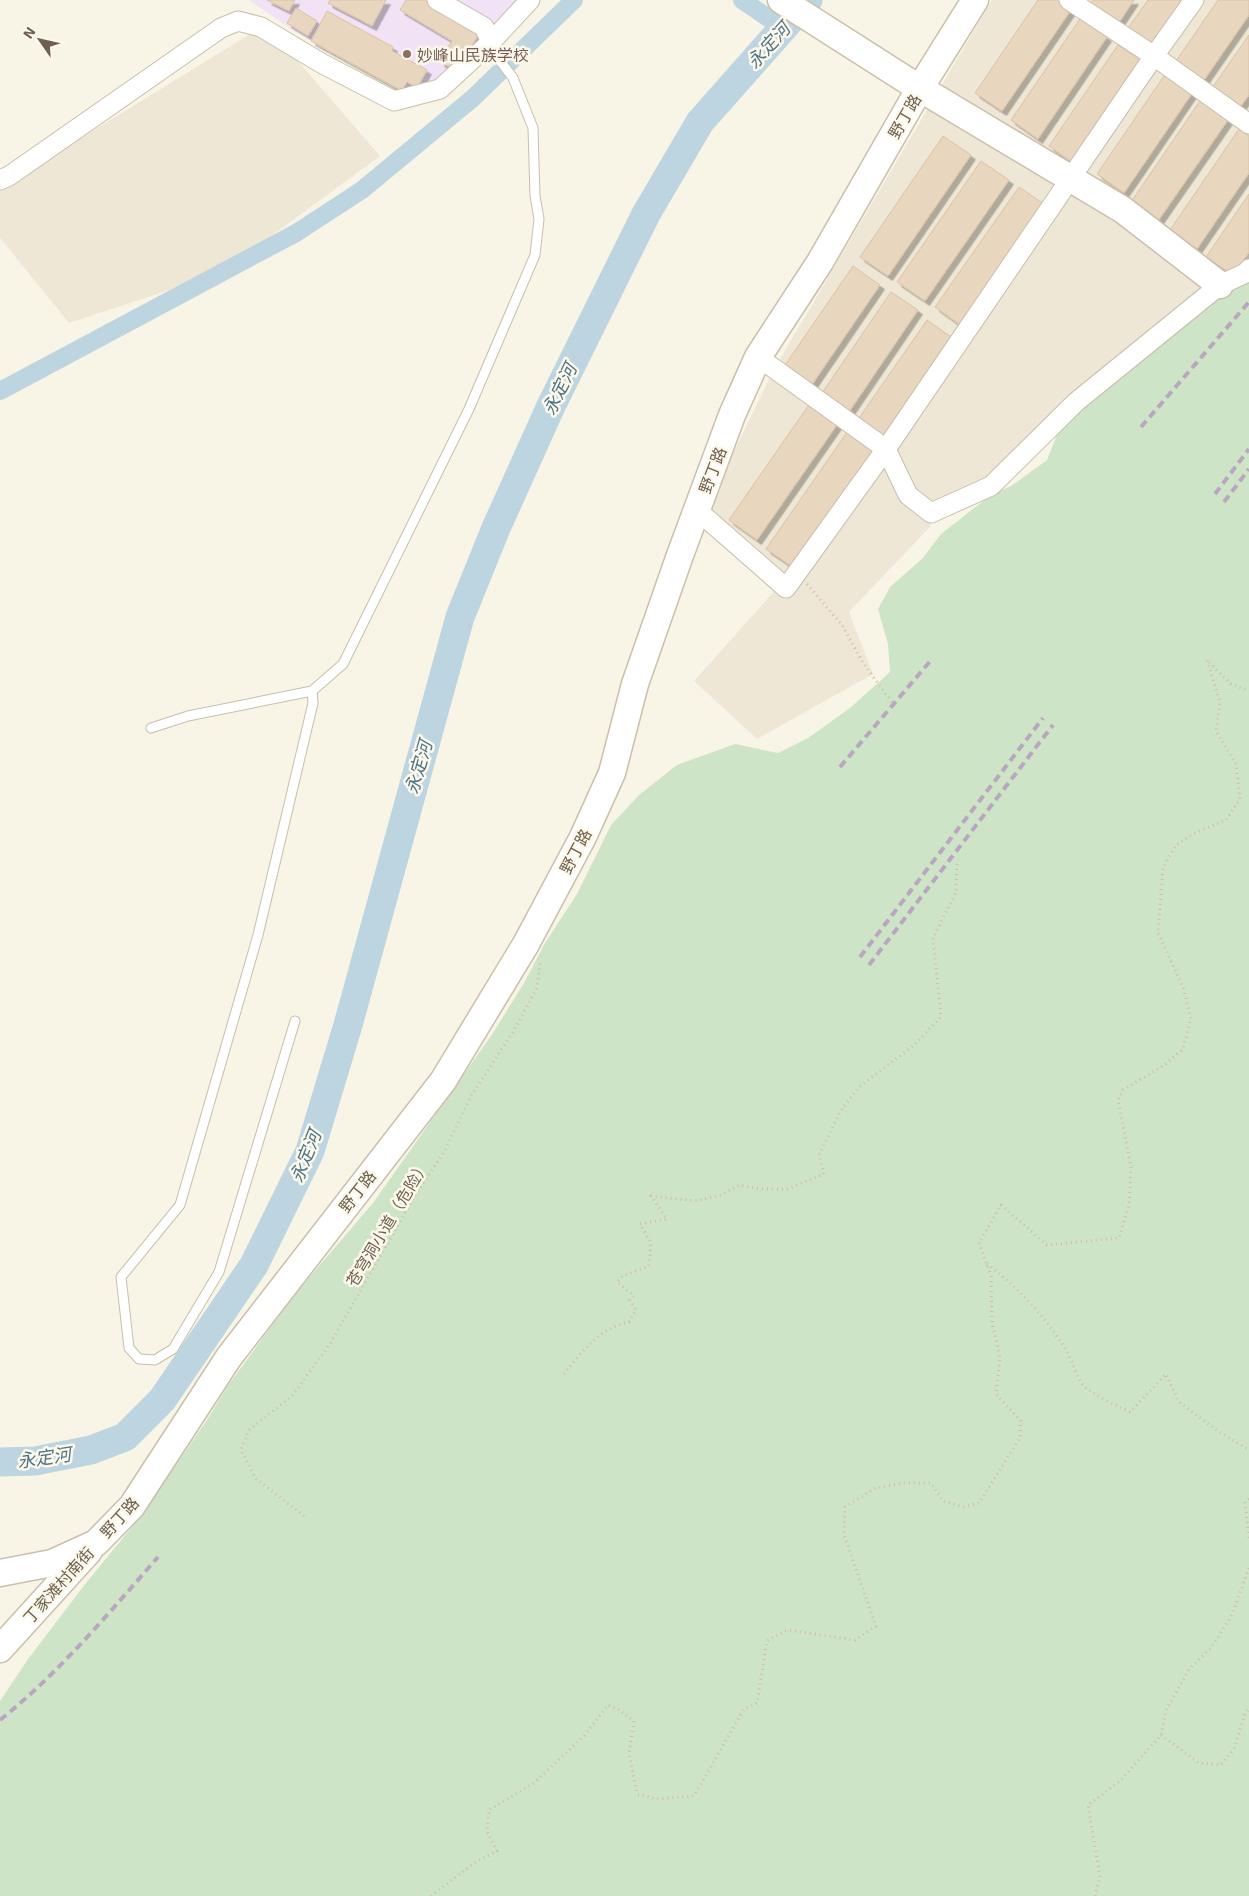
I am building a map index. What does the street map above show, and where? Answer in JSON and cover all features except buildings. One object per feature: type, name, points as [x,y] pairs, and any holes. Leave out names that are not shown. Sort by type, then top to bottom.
[{"type":"main road","points":[[781,0],[916,86],[1122,210],[1220,285]]},
{"type":"main road","name":"野丁路","points":[[0,1573],[52,1563],[96,1543],[132,1506],[229,1357],[443,1081],[526,944],[583,837],[612,773],[636,684],[697,510],[732,416],[758,357],[820,262],[916,86],[975,0]]},
{"type":"main road","name":"丁家滩村南街","points":[[0,1650],[96,1543]]},
{"type":"street","points":[[437,0],[484,27],[495,50]]},
{"type":"street","points":[[0,180],[9,176],[222,28],[238,21],[261,27],[321,64],[394,101],[440,89],[495,50],[530,0]]},
{"type":"street","points":[[1069,0],[1154,56],[1249,124]]},
{"type":"street","points":[[697,510],[786,588],[886,449],[1070,178],[1194,0]]},
{"type":"street","points":[[758,357],[886,449],[908,495],[931,513],[991,486],[1076,402],[1220,285],[1246,274],[1249,269]]},
{"type":"lane","points":[[151,728],[188,716],[312,691],[343,664],[469,409],[535,254],[539,219],[535,196],[534,128],[513,78],[495,50]]},
{"type":"lane","points":[[294,1021],[219,1272],[173,1349],[155,1360],[139,1359],[129,1348],[121,1277],[180,1205],[258,935],[312,703],[312,691]]},
{"type":"path","points":[[797,572],[842,625],[863,664],[894,705]]},
{"type":"path","points":[[431,1896],[477,1861],[497,1851],[487,1832],[489,1810],[534,1783],[585,1735],[608,1706],[618,1709],[634,1721],[629,1753],[637,1794],[656,1800],[694,1796],[744,1709],[757,1703],[767,1641],[788,1630],[855,1640],[876,1626],[844,1535],[845,1507],[876,1488],[903,1483],[930,1483],[943,1501],[963,1507],[979,1503],[1020,1438],[1021,1421],[996,1394],[1000,1358],[992,1322],[990,1276],[980,1243],[1001,1205],[1047,1245],[1119,1238],[1129,1205],[1131,1167],[1118,1100],[1123,1090],[1163,1066],[1183,1049],[1191,1019],[1183,987],[1158,933],[1163,868],[1176,845],[1193,834],[1226,820],[1240,799],[1236,764],[1216,731],[1220,702],[1208,660],[1231,684],[1249,691]]},
{"type":"path","points":[[564,1374],[597,1336],[618,1324],[629,1322],[636,1310],[630,1300],[634,1296],[617,1282],[623,1276],[649,1266],[651,1243],[640,1224],[667,1219],[651,1196],[695,1202],[721,1195],[740,1185],[758,1189],[787,1188],[824,1174],[819,1155],[840,1112],[859,1087],[912,1046],[940,1017],[933,938],[956,892],[957,864]]},
{"type":"path","name":"苍穹洞小道（危险）","points":[[304,1516],[255,1478],[240,1450],[249,1430],[292,1396],[330,1344],[414,1197],[444,1152],[471,1096],[513,1032],[537,988],[541,959]]},
{"type":"path","points":[[986,1264],[1001,1274],[1032,1303],[1066,1349],[1083,1385],[1114,1405],[1130,1412],[1166,1374],[1180,1402],[1218,1431],[1249,1450]]},
{"type":"path","points":[[1249,1499],[1245,1502],[1249,1538]]},
{"type":"path","points":[[1095,1896],[1100,1877],[1088,1805],[1120,1781],[1161,1735],[1166,1710],[1190,1668],[1210,1649],[1232,1617],[1249,1568]]},
{"type":"path","points":[[1161,1735],[1199,1763],[1220,1764],[1234,1749],[1245,1714],[1249,1708]]},
{"type":"shaded area","name":"妙峰山民族学校","points":[[249,0],[534,0],[467,67],[417,88],[402,91],[294,31]]},
{"type":"shaded area","points":[[992,0],[1249,0],[1249,251],[1220,285],[991,486],[932,513],[930,527],[849,612],[873,674],[757,739],[694,681],[786,578],[707,507],[774,369]]},
{"type":"shaded area","points":[[266,24],[380,156],[221,273],[69,323],[0,238],[0,188]]},
{"type":"green space","points":[[1249,278],[1249,1896],[0,1896],[0,1701],[28,1659],[86,1583],[136,1522],[207,1420],[227,1387],[295,1294],[373,1203],[493,1033],[524,983],[545,943],[577,894],[611,825],[639,795],[677,765],[735,744],[778,753],[808,738],[850,708],[890,672],[888,644],[878,609],[890,587],[923,558],[941,534],[991,495],[1011,486],[1047,460],[1056,437],[1070,417],[1196,311]]},
{"type":"waterway","points":[[0,391],[296,233],[362,190],[473,98],[574,0]]},
{"type":"waterway","points":[[742,0],[783,28]]},
{"type":"waterway","name":"永定河","points":[[0,1462],[35,1461],[91,1450],[125,1437],[162,1400],[254,1265],[310,1151],[348,1025],[460,617],[496,528],[551,406],[646,214],[700,122],[808,0]]},
{"type":"railway","points":[[1141,427],[1249,302]]},
{"type":"railway","points":[[1215,494],[1249,449]]},
{"type":"railway","points":[[1224,502],[1249,469]]},
{"type":"railway","points":[[840,767],[932,659]]},
{"type":"railway","points":[[860,957],[1043,718]]},
{"type":"railway","points":[[869,965],[1053,725]]},
{"type":"railway","points":[[0,1720],[63,1663],[158,1557]]},
{"type":"place","name":"妙峰山民族学校","points":[[407,54]]}]
